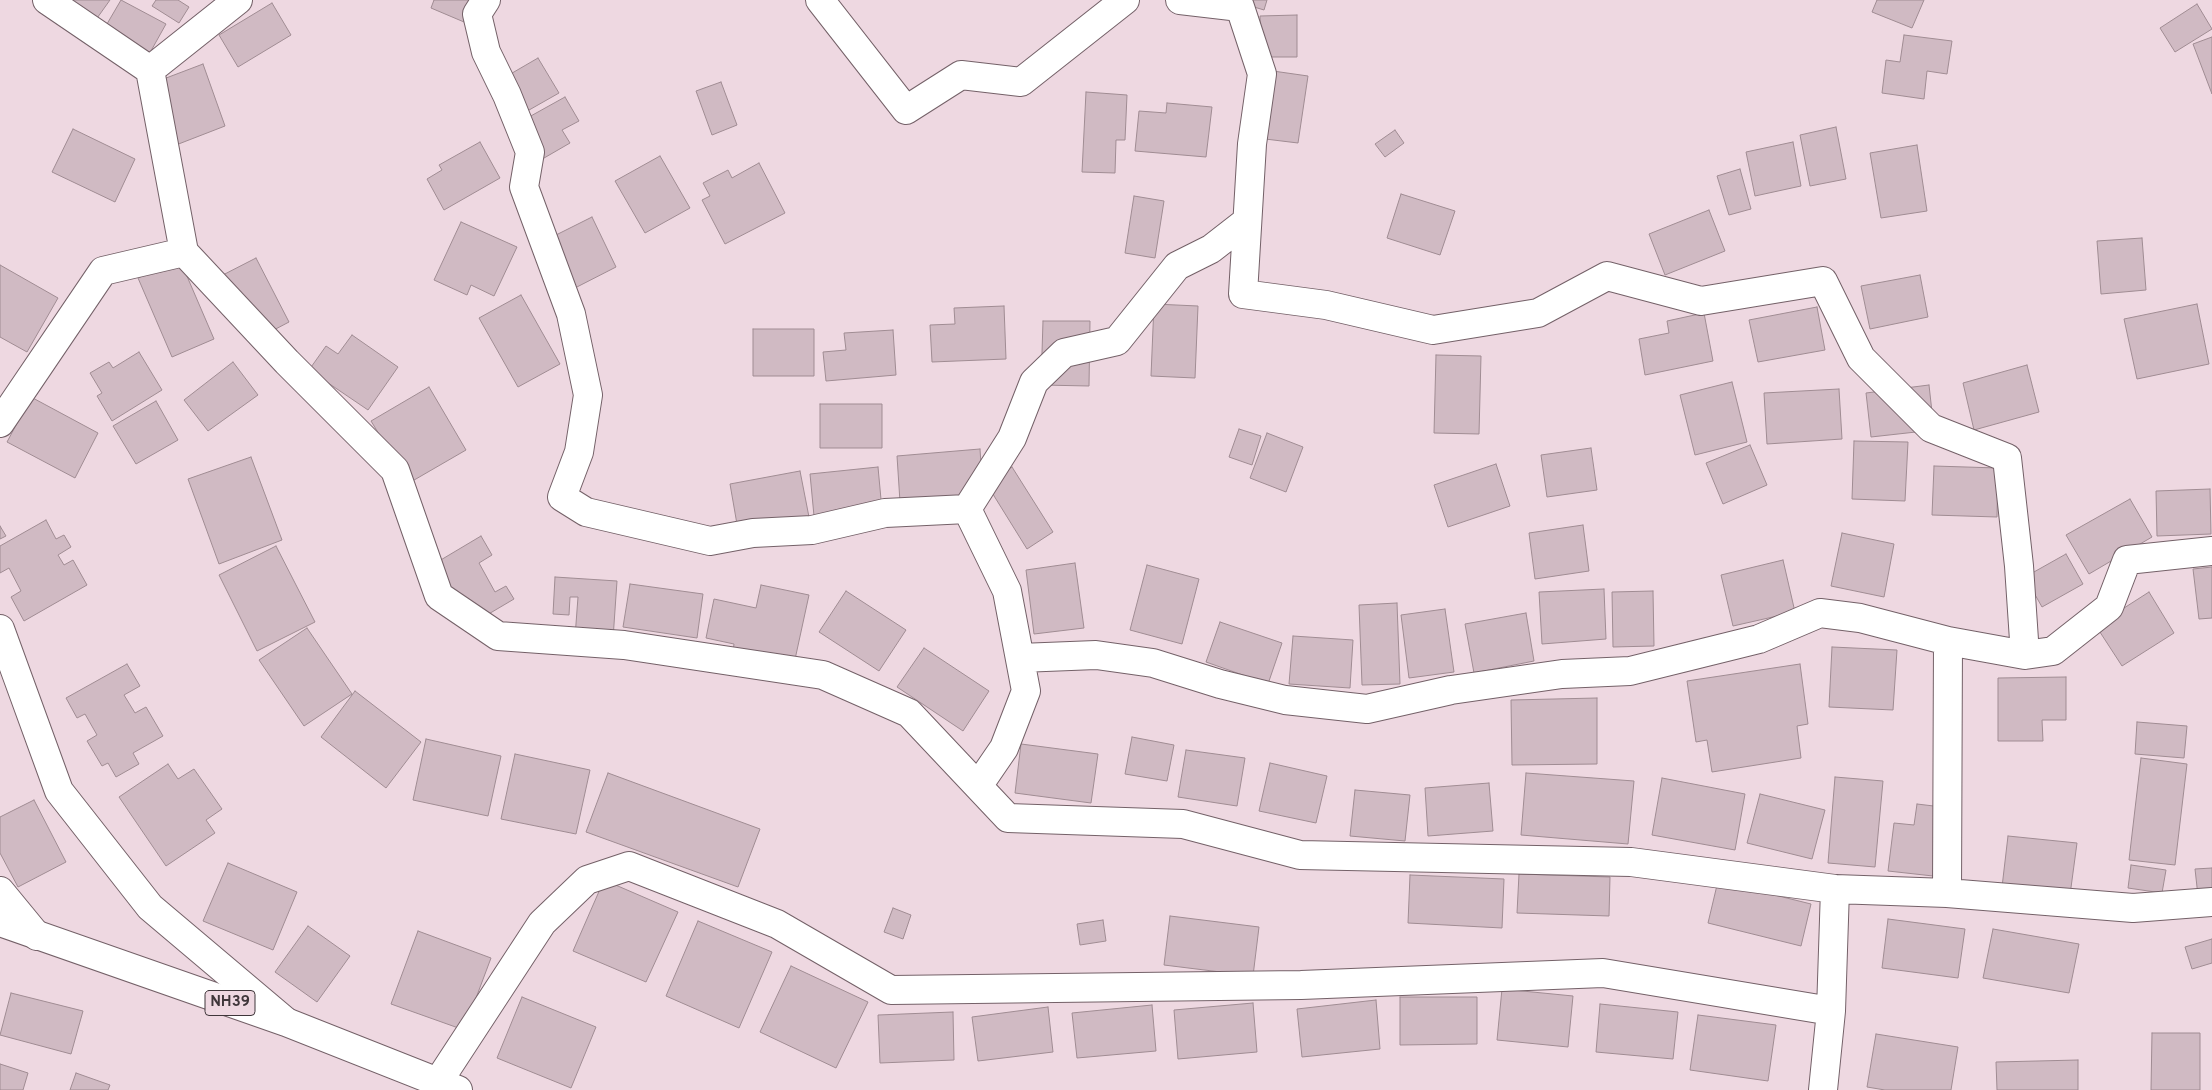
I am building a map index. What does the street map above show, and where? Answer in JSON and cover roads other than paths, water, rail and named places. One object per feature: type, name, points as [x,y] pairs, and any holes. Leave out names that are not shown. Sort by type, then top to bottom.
[{"type":"main road","points":[[47,0],[150,70],[184,252],[287,362],[395,470],[440,596],[498,636],[624,645],[823,674],[909,713],[1008,818],[1183,824],[1300,855],[1631,862],[1835,889],[1947,893],[2134,908],[2212,902]]},
{"type":"main road","points":[[150,70],[238,0]]},
{"type":"main road","points":[[486,0],[477,14],[486,52],[507,95],[530,152],[524,187],[571,314],[588,395],[579,452],[562,497],[586,512],[710,541],[753,533],[812,530],[885,513],[966,509]]},
{"type":"main road","points":[[820,0],[906,110],[961,75],[1021,82],[1125,0]]},
{"type":"main road","points":[[1180,0],[1240,7],[1262,74],[1252,144],[1243,294],[1326,305],[1433,330],[1538,313],[1607,276],[1701,301],[1823,281],[1861,358],[1931,428],[2008,458],[2019,566],[2025,656]]},
{"type":"main road","points":[[966,509],[1012,438],[1034,382],[1064,353],[1118,341],[1177,266],[1211,249],[1247,221]]},
{"type":"main road","points":[[0,423],[102,271],[184,252]]},
{"type":"main road","points":[[966,509],[1007,591],[1026,691],[1004,748],[978,786]]},
{"type":"main road","points":[[1020,658],[1096,655],[1153,663],[1220,684],[1285,700],[1367,710],[1470,687],[1562,674],[1630,671],[1759,639],[1820,613],[1860,618],[1948,641],[2025,656],[2053,651],[2109,607],[2127,560],[2212,551]]},
{"type":"main road","points":[[0,629],[59,791],[150,907],[286,1022]]},
{"type":"main road","points":[[1947,893],[1948,641]]},
{"type":"main road","points":[[448,1086],[542,923],[587,880],[629,866],[777,924],[891,990],[1301,986],[1603,974],[1831,1012]]},
{"type":"main road","points":[[1823,1090],[1831,1012],[1835,889]]},
{"type":"main road","points":[[0,891],[37,936]]},
{"type":"main road","name":"NH39","points":[[0,922],[286,1022],[448,1086]]}]
